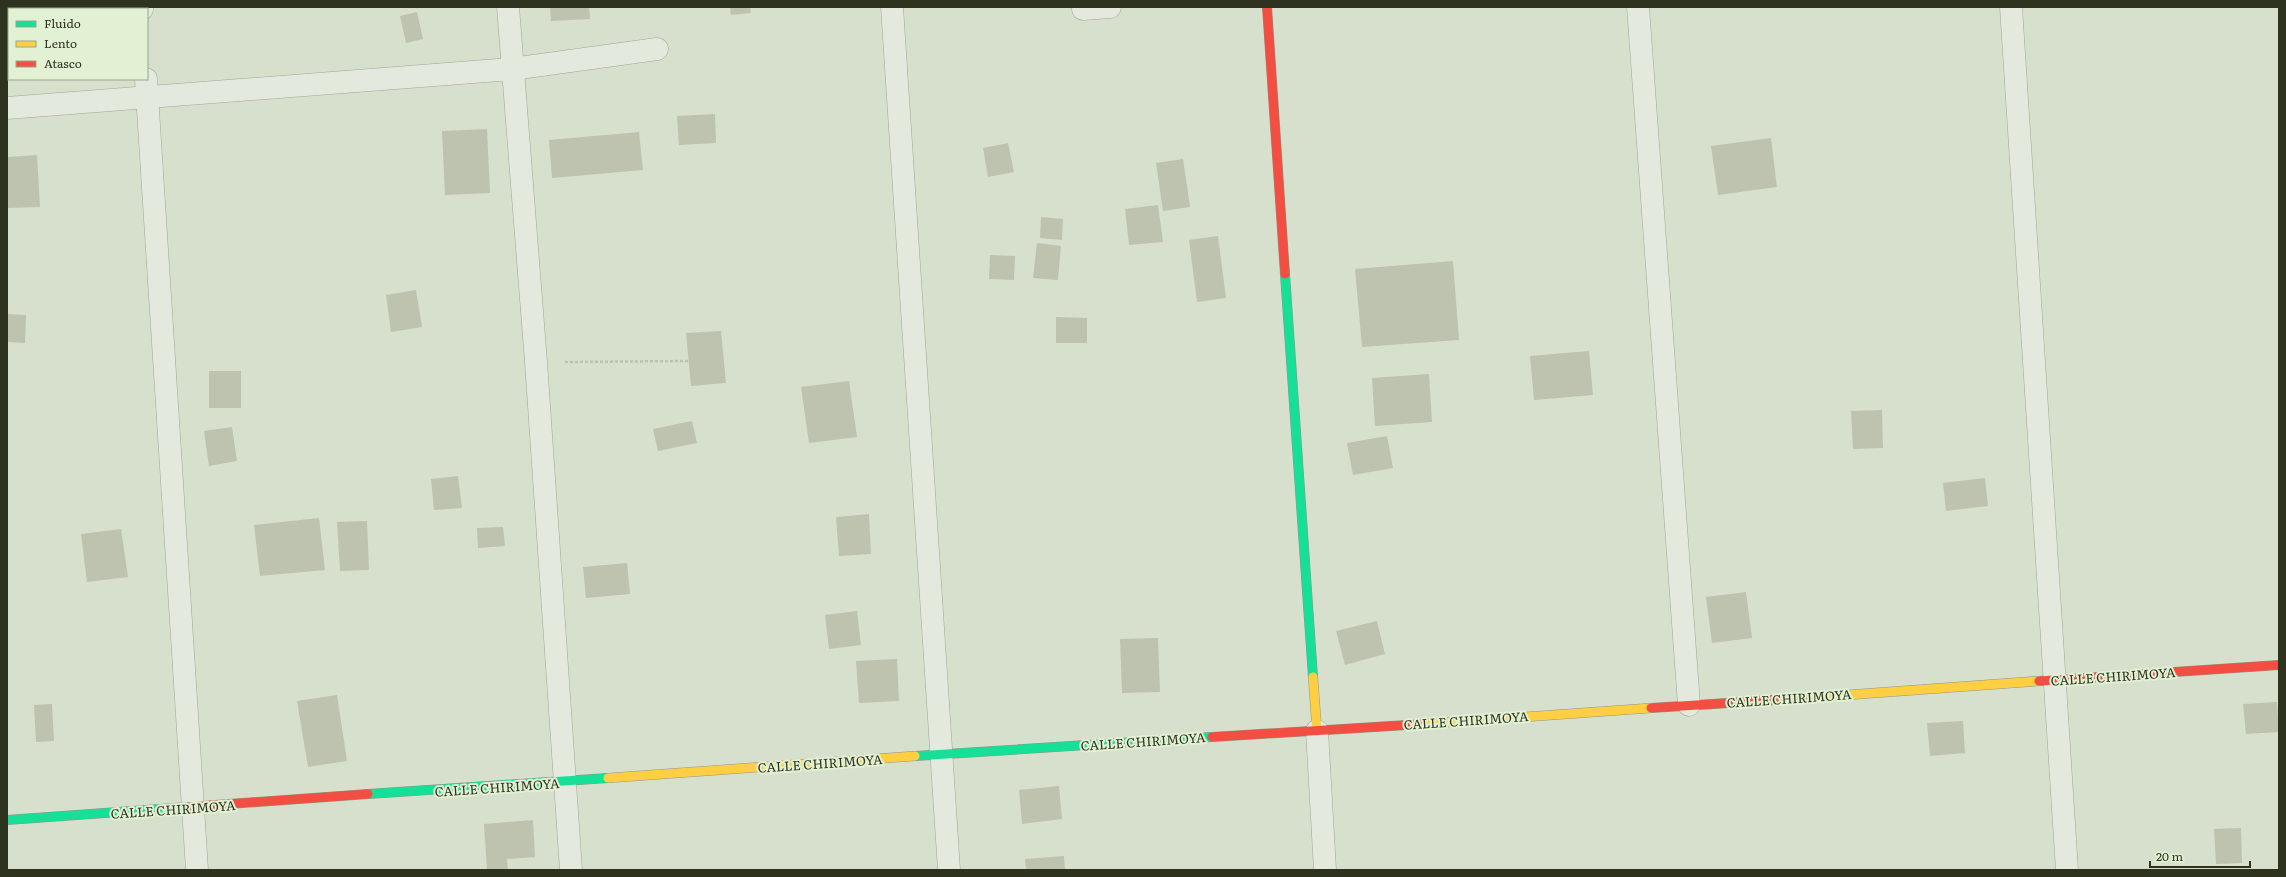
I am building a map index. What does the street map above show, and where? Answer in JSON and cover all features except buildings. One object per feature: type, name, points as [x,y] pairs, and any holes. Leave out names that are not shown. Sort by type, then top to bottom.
[{"type":"street","points":[[508,7],[536,362],[570,870]]},
{"type":"street","points":[[892,7],[949,870]]},
{"type":"street","points":[[1083,9],[1110,7]]},
{"type":"street","points":[[1267,7],[1317,731],[1325,870]]},
{"type":"street","points":[[1638,7],[1690,705]]},
{"type":"street","points":[[2011,7],[2067,870]]},
{"type":"street","points":[[7,108],[147,87],[512,69],[657,48]]},
{"type":"street","points":[[147,87],[197,870]]},
{"type":"street","name":"CALLE CHIRIMOYA","points":[[7,820],[563,782],[941,754],[1317,731],[2279,664]]},
{"type":"path","points":[[536,362],[688,361]]},
{"type":"traffic: fast","points":[[1285,274],[1313,677]]},
{"type":"traffic: fast","points":[[915,756],[1212,737]]},
{"type":"traffic: fast","points":[[368,794],[608,778]]},
{"type":"traffic: fast","points":[[7,820],[188,807]]},
{"type":"traffic: slow","points":[[1313,677],[1317,731]]},
{"type":"traffic: slow","points":[[1805,698],[2039,681]]},
{"type":"traffic: slow","points":[[1423,724],[1651,708]]},
{"type":"traffic: slow","points":[[608,778],[915,756]]},
{"type":"traffic: jam","points":[[1267,7],[1285,274]]},
{"type":"traffic: jam","points":[[2039,681],[2279,665]]},
{"type":"traffic: jam","points":[[1651,708],[1805,698]]},
{"type":"traffic: jam","points":[[1212,737],[1423,724]]},
{"type":"traffic: jam","points":[[188,807],[368,794]]}]
